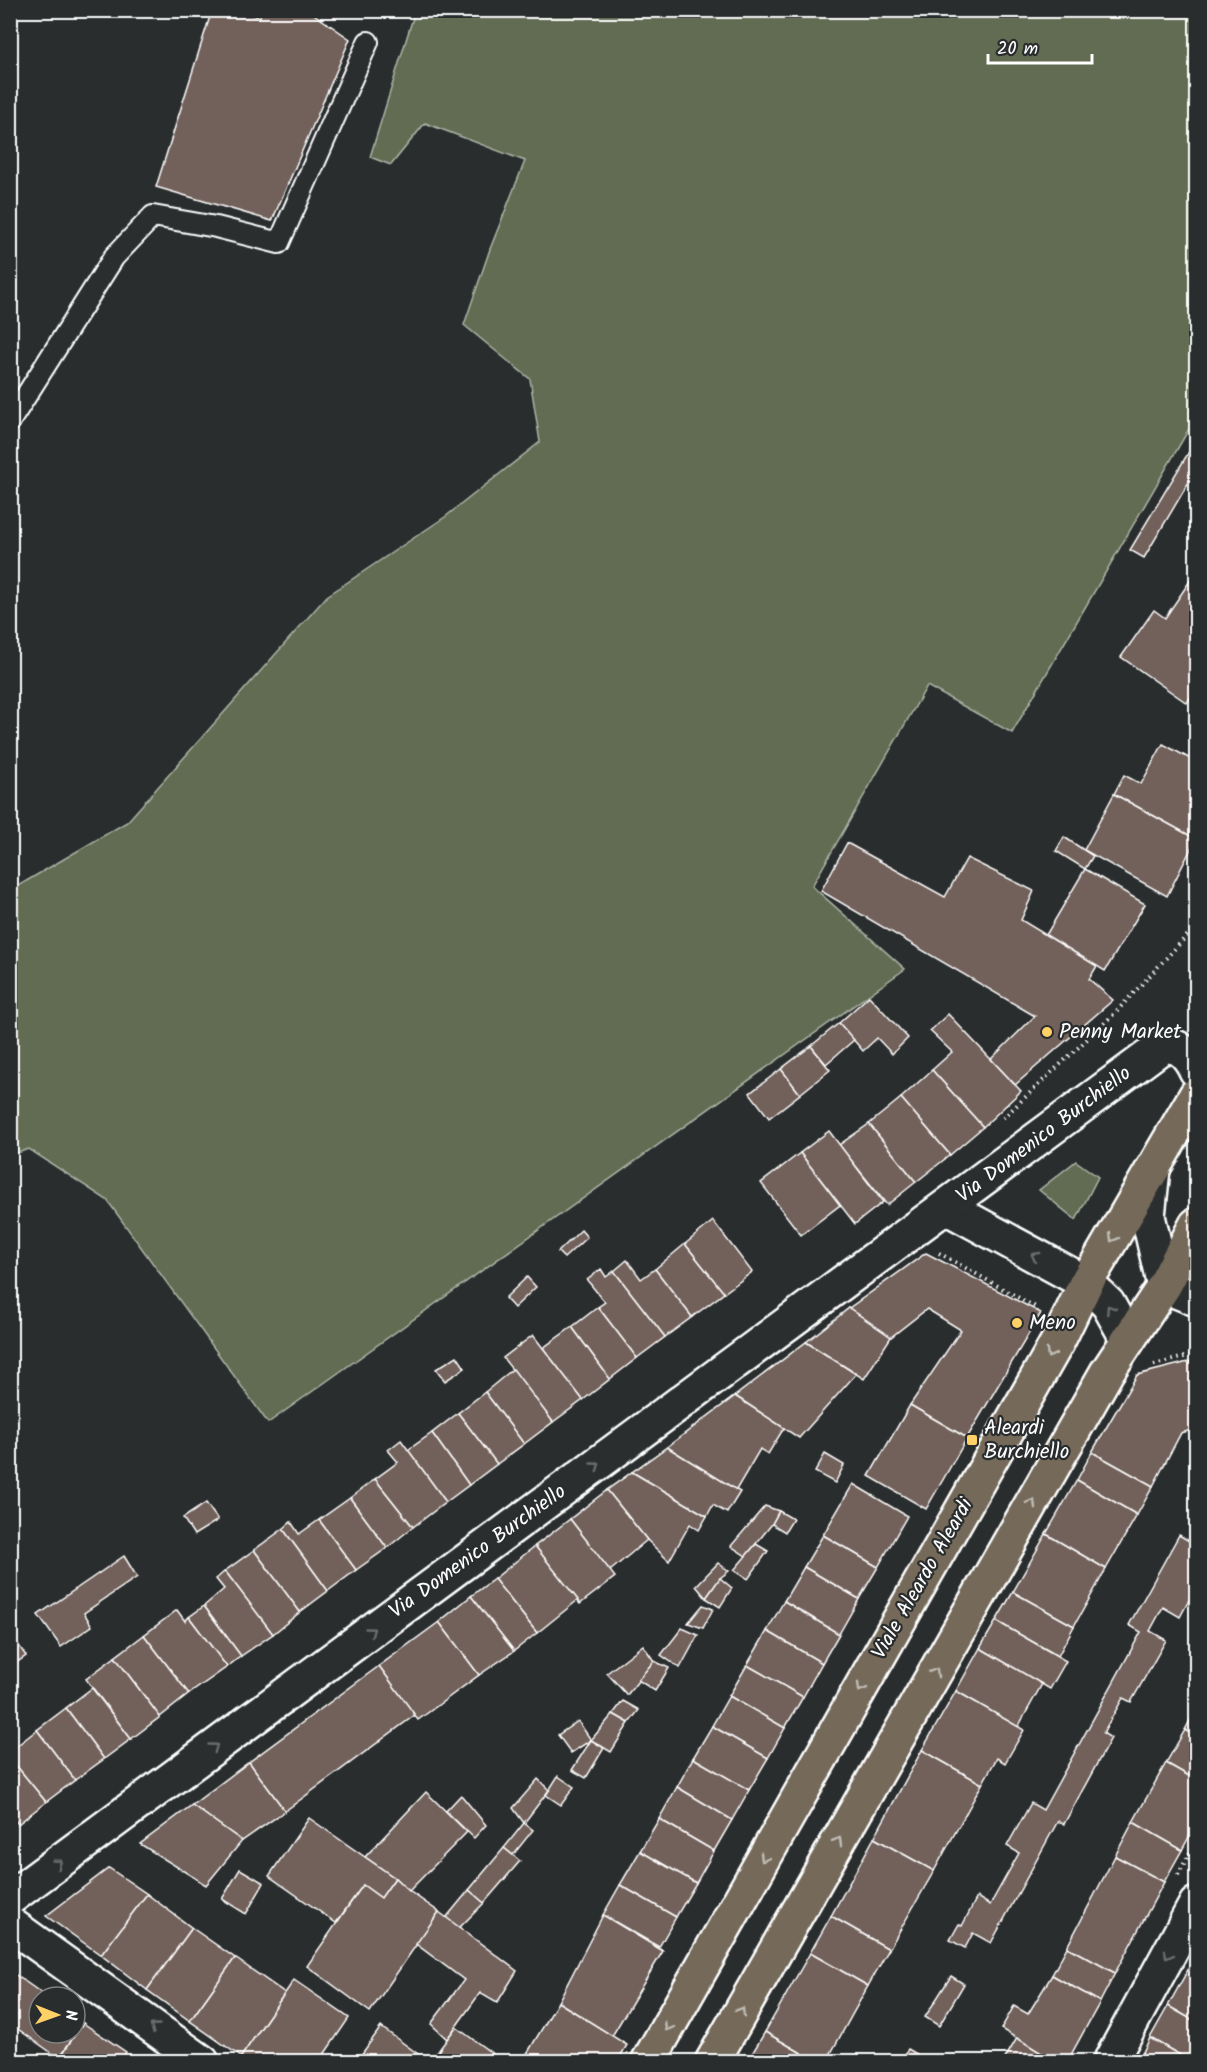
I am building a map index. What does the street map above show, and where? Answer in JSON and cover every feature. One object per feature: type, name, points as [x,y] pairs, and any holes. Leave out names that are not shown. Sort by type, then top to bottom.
[{"type":"main road","name":"Viale Aleardo Aleardi","points":[[648,2061],[1046,1362],[1086,1283],[1197,1095]]},
{"type":"main road","points":[[712,2061],[1107,1372],[1164,1286],[1197,1226]]},
{"type":"street","name":"Via Domenico Burchiello","points":[[10,1898],[1160,1048],[1169,1046],[1182,1049],[1197,1070]]},
{"type":"street","points":[[1153,1169],[1148,1216],[1164,1286],[1197,1299]]},
{"type":"street","name":"Via Domenico Burchiello","points":[[946,1207],[1086,1283],[1108,1304],[1128,1340]]},
{"type":"street","points":[[1110,2061],[1197,1904]]},
{"type":"street","points":[[10,1924],[202,2061]]},
{"type":"lane","points":[[10,421],[114,257],[153,216],[216,227],[279,243],[368,42]]},
{"type":"path","points":[[938,1252],[1044,1311]]},
{"type":"path","points":[[1152,1365],[1197,1354]]},
{"type":"green space","points":[[415,11],[1196,11],[1196,417],[1012,733],[927,686],[812,886],[905,969],[268,1423],[107,1200],[29,1149],[11,1155],[11,890],[127,822],[327,596],[445,517],[540,442],[530,379],[464,325],[490,249],[525,161],[425,123],[391,165],[370,157]]},
{"type":"green space","points":[[1076,1161],[1098,1177],[1076,1220],[1039,1190]]},
{"type":"building","points":[[212,10],[236,10],[260,17],[261,10],[308,10],[350,39],[272,221],[156,187]]},
{"type":"building","points":[[1193,445],[1196,447],[1196,470],[1144,558],[1130,550]]},
{"type":"building","points":[[1196,572],[1196,689],[1187,703],[1121,657],[1154,610],[1165,618]]},
{"type":"building","points":[[1163,744],[1196,762],[1196,839],[1114,794],[1124,775],[1141,784]]},
{"type":"building","points":[[1114,794],[1196,839],[1167,896],[1084,850]]},
{"type":"building","points":[[1064,837],[1093,856],[1085,869],[1056,851]]},
{"type":"building","points":[[847,843],[945,897],[967,858],[1034,891],[1021,920],[1097,966],[1089,979],[1113,1000],[1015,1085],[991,1059],[1035,1016],[821,891]]},
{"type":"building","points":[[1085,869],[1145,904],[1105,971],[1046,935]]},
{"type":"building","points":[[869,996],[908,1038],[892,1054],[877,1038],[863,1051],[839,1023]]},
{"type":"building","points":[[948,1014],[1021,1091],[983,1127],[932,1070],[952,1052],[930,1031]]},
{"type":"building","points":[[839,1023],[854,1040],[826,1064],[811,1046]]},
{"type":"building","points":[[811,1046],[830,1070],[800,1094],[781,1069]]},
{"type":"building","points":[[781,1069],[800,1094],[769,1118],[750,1093]]},
{"type":"building","points":[[932,1070],[983,1127],[950,1155],[901,1098]]},
{"type":"building","points":[[901,1098],[950,1155],[916,1182],[869,1124]]},
{"type":"building","points":[[869,1124],[916,1182],[887,1205],[839,1145]]},
{"type":"building","points":[[829,1131],[883,1202],[855,1224],[800,1153]]},
{"type":"building","points":[[800,1153],[840,1205],[801,1235],[761,1183]]},
{"type":"building","points":[[713,1221],[752,1272],[724,1293],[685,1244]]},
{"type":"building","points":[[581,1230],[587,1237],[564,1258],[558,1252]]},
{"type":"building","points":[[685,1244],[724,1293],[692,1317],[655,1269]]},
{"type":"building","points":[[926,1253],[1041,1313],[967,1438],[910,1405],[961,1330],[927,1309],[891,1337],[849,1308]]},
{"type":"building","points":[[627,1260],[641,1279],[655,1269],[692,1317],[665,1337],[614,1271]]},
{"type":"building","points":[[601,1269],[606,1277],[614,1271],[665,1337],[637,1358],[598,1307],[605,1302],[587,1280]]},
{"type":"building","points":[[527,1277],[536,1287],[514,1308],[505,1298]]},
{"type":"building","points":[[598,1307],[637,1358],[610,1379],[572,1327]]},
{"type":"building","points":[[849,1308],[891,1337],[864,1379],[806,1342]]},
{"type":"building","points":[[572,1327],[610,1379],[583,1400],[543,1348]]},
{"type":"building","points":[[533,1335],[583,1400],[553,1422],[503,1358]]},
{"type":"building","points":[[806,1342],[856,1374],[799,1438],[735,1396]]},
{"type":"building","points":[[457,1356],[465,1368],[445,1381],[436,1369]]},
{"type":"building","points":[[1196,1360],[1196,1429],[1181,1433],[1153,1486],[1092,1452],[1137,1375]]},
{"type":"building","points":[[513,1369],[553,1422],[524,1444],[485,1392]]},
{"type":"building","points":[[485,1392],[524,1444],[497,1464],[458,1413]]},
{"type":"building","points":[[735,1396],[784,1428],[768,1454],[760,1449],[736,1490],[667,1447]]},
{"type":"building","points":[[910,1405],[967,1438],[926,1509],[869,1476]]},
{"type":"building","points":[[458,1413],[497,1464],[469,1485],[432,1433]]},
{"type":"building","points":[[432,1433],[469,1485],[446,1502],[408,1450]]},
{"type":"building","points":[[401,1440],[446,1502],[413,1527],[375,1479],[398,1462],[388,1450]]},
{"type":"building","points":[[667,1447],[740,1492],[727,1513],[713,1505],[707,1516],[632,1472]]},
{"type":"building","points":[[1092,1452],[1153,1486],[1137,1515],[1077,1480]]},
{"type":"building","points":[[825,1454],[844,1465],[835,1483],[815,1472]]},
{"type":"building","points":[[632,1472],[707,1516],[699,1530],[690,1524],[669,1561],[647,1540],[607,1490]]},
{"type":"building","points":[[375,1479],[413,1527],[387,1548],[350,1498]]},
{"type":"building","points":[[1077,1480],[1137,1515],[1106,1569],[1046,1534]]},
{"type":"building","points":[[853,1484],[907,1516],[878,1567],[823,1535]]},
{"type":"building","points":[[607,1490],[647,1540],[610,1571],[570,1519]]},
{"type":"building","points":[[350,1498],[387,1548],[356,1570],[319,1520]]},
{"type":"building","points":[[206,1503],[218,1520],[194,1535],[183,1518]]},
{"type":"building","points":[[765,1506],[779,1511],[772,1524],[746,1556],[731,1546]]},
{"type":"building","points":[[779,1511],[793,1519],[785,1532],[772,1524]]},
{"type":"building","points":[[570,1519],[615,1577],[580,1604],[535,1546]]},
{"type":"building","points":[[319,1520],[356,1570],[328,1591],[283,1529],[291,1522],[299,1534]]},
{"type":"building","points":[[283,1529],[328,1591],[300,1612],[254,1550]]},
{"type":"building","points":[[1046,1534],[1106,1569],[1074,1626],[1013,1592]]},
{"type":"building","points":[[823,1535],[878,1567],[859,1599],[804,1567]]},
{"type":"building","points":[[1179,1535],[1196,1545],[1196,1587],[1180,1617],[1163,1607],[1150,1631],[1166,1640],[1131,1702],[1123,1698],[1103,1733],[1111,1738],[1064,1824],[1058,1821],[991,1943],[973,1933],[965,1948],[950,1940],[959,1924],[962,1926],[977,1897],[990,1905],[1019,1853],[1007,1846],[1031,1803],[1043,1810],[1141,1632],[1129,1625]]},
{"type":"building","points":[[756,1544],[768,1551],[748,1579],[734,1570]]},
{"type":"building","points":[[535,1546],[578,1600],[537,1633],[494,1579]]},
{"type":"building","points":[[254,1550],[300,1612],[273,1634],[225,1571]]},
{"type":"building","points":[[124,1556],[137,1577],[84,1613],[92,1626],[61,1647],[38,1615]]},
{"type":"building","points":[[718,1563],[729,1571],[720,1578],[706,1598],[696,1586]]},
{"type":"building","points":[[804,1567],[859,1599],[839,1634],[784,1601]]},
{"type":"building","points":[[225,1571],[273,1634],[241,1656],[204,1606],[224,1589],[216,1579]]},
{"type":"building","points":[[720,1578],[732,1588],[720,1607],[706,1598]]},
{"type":"building","points":[[494,1579],[537,1633],[514,1651],[471,1596]]},
{"type":"building","points":[[1013,1592],[1074,1626],[1058,1656],[996,1621]]},
{"type":"building","points":[[471,1596],[514,1651],[479,1675],[439,1622]]},
{"type":"building","points":[[784,1601],[839,1634],[822,1663],[767,1631]]},
{"type":"building","points":[[703,1605],[713,1609],[703,1628],[688,1623]]},
{"type":"building","points":[[204,1606],[241,1656],[227,1667],[189,1617]]},
{"type":"building","points":[[177,1610],[185,1621],[189,1617],[227,1667],[189,1694],[144,1635]]},
{"type":"building","points":[[996,1621],[1066,1661],[1050,1689],[980,1648]]},
{"type":"building","points":[[439,1622],[479,1675],[418,1720],[379,1666]]},
{"type":"building","points":[[682,1628],[698,1635],[680,1668],[661,1655]]},
{"type":"building","points":[[767,1631],[822,1663],[803,1697],[747,1665]]},
{"type":"building","points":[[10,1635],[26,1656],[10,1667]]},
{"type":"building","points":[[144,1635],[189,1694],[160,1717],[115,1657]]},
{"type":"building","points":[[643,1645],[654,1661],[627,1695],[607,1673]]},
{"type":"building","points":[[980,1648],[1042,1684],[1018,1727],[956,1691]]},
{"type":"building","points":[[115,1657],[160,1717],[131,1739],[86,1679]]},
{"type":"building","points":[[654,1661],[669,1668],[655,1691],[638,1680]]},
{"type":"building","points":[[747,1665],[803,1697],[785,1728],[729,1696]]},
{"type":"building","points":[[379,1666],[415,1715],[285,1811],[249,1762]]},
{"type":"building","points":[[92,1688],[131,1739],[104,1759],[66,1708]]},
{"type":"building","points":[[956,1691],[1024,1730],[1005,1763],[997,1758],[982,1784],[922,1750]]},
{"type":"building","points":[[729,1696],[785,1728],[768,1758],[712,1726]]},
{"type":"building","points":[[623,1701],[639,1710],[629,1723],[613,1714]]},
{"type":"building","points":[[66,1708],[104,1759],[75,1780],[37,1730]]},
{"type":"building","points":[[1196,1709],[1196,1737],[1185,1730]]},
{"type":"building","points":[[613,1714],[629,1723],[611,1752],[591,1740]]},
{"type":"building","points":[[578,1721],[591,1740],[571,1753],[558,1735]]},
{"type":"building","points":[[712,1726],[768,1758],[749,1790],[693,1758]]},
{"type":"building","points":[[37,1730],[75,1780],[46,1802],[10,1758],[10,1751]]},
{"type":"building","points":[[1185,1730],[1196,1737],[1196,1780],[1166,1763]]},
{"type":"building","points":[[591,1740],[604,1748],[586,1778],[572,1770]]},
{"type":"building","points":[[922,1750],[982,1784],[934,1871],[874,1838]]},
{"type":"building","points":[[10,1758],[46,1802],[18,1824],[10,1814]]},
{"type":"building","points":[[693,1758],[749,1790],[732,1820],[677,1787]]},
{"type":"building","points":[[249,1762],[285,1811],[242,1841],[192,1805]]},
{"type":"building","points":[[1166,1763],[1196,1780],[1196,1824],[1182,1850],[1133,1822]]},
{"type":"building","points":[[558,1776],[574,1787],[561,1805],[546,1795]]},
{"type":"building","points":[[538,1779],[549,1790],[524,1823],[513,1808]]},
{"type":"building","points":[[677,1787],[732,1820],[714,1851],[659,1819]]},
{"type":"building","points":[[426,1792],[467,1832],[409,1891],[365,1857]]},
{"type":"building","points":[[461,1795],[486,1825],[474,1838],[446,1811]]},
{"type":"building","points":[[192,1805],[242,1841],[206,1885],[140,1844]]},
{"type":"building","points":[[309,1818],[395,1878],[381,1898],[363,1885],[336,1923],[269,1876]]},
{"type":"building","points":[[659,1819],[714,1851],[696,1883],[640,1851]]},
{"type":"building","points":[[1133,1822],[1182,1850],[1164,1882],[1115,1856]]},
{"type":"building","points":[[524,1823],[533,1830],[513,1855],[504,1848]]},
{"type":"building","points":[[874,1838],[934,1871],[889,1949],[831,1916]]},
{"type":"building","points":[[504,1848],[520,1861],[484,1903],[469,1890]]},
{"type":"building","points":[[640,1851],[696,1883],[676,1917],[620,1885]]},
{"type":"building","points":[[1115,1856],[1164,1882],[1115,1973],[1067,1947]]},
{"type":"building","points":[[109,1868],[147,1894],[101,1955],[46,1916]]},
{"type":"building","points":[[240,1869],[264,1883],[246,1914],[222,1899]]},
{"type":"building","points":[[395,1878],[439,1912],[370,2012],[307,1966],[363,1885],[381,1898]]},
{"type":"building","points":[[620,1885],[676,1917],[659,1947],[603,1915]]},
{"type":"building","points":[[469,1890],[484,1903],[459,1928],[446,1918]]},
{"type":"building","points":[[147,1894],[192,1928],[147,1990],[101,1955]]},
{"type":"building","points":[[439,1912],[517,1971],[497,2003],[480,1993],[447,2039],[431,2024],[464,1980],[416,1944]]},
{"type":"building","points":[[603,1915],[663,1951],[612,2036],[558,2002]]},
{"type":"building","points":[[831,1916],[889,1949],[868,1986],[810,1953]]},
{"type":"building","points":[[192,1928],[235,1958],[190,2021],[147,1990]]},
{"type":"building","points":[[1067,1947],[1115,1973],[1100,2002],[1052,1975]]},
{"type":"building","points":[[810,1953],[868,1986],[826,2062],[817,2062],[765,2032]]},
{"type":"building","points":[[235,1958],[285,1993],[241,2057],[190,2021]]},
{"type":"building","points":[[1190,1966],[1196,1970],[1196,2022],[1168,2006]]},
{"type":"building","points":[[10,1971],[30,1985],[27,1985],[27,2036],[12,2025],[10,2027]]},
{"type":"building","points":[[1052,1975],[1100,2002],[1067,2062],[1056,2062],[1001,2029],[1014,2006],[1028,2014]]},
{"type":"building","points":[[951,1976],[964,1984],[939,2026],[925,2017]]},
{"type":"building","points":[[294,1980],[349,2018],[319,2062],[247,2062],[241,2057]]},
{"type":"building","points":[[558,2002],[627,2045],[617,2062],[530,2062],[525,2057]]},
{"type":"building","points":[[1168,2006],[1196,2022],[1196,2062],[1192,2062],[1150,2038]]},
{"type":"building","points":[[87,2026],[126,2052],[120,2062],[57,2062],[68,2045],[87,2045]]},
{"type":"building","points":[[381,2027],[429,2062],[356,2062]]},
{"type":"building","points":[[456,2027],[504,2062],[430,2062]]},
{"type":"building","points":[[765,2032],[817,2062],[747,2062]]},
{"type":"building","points":[[1017,2038],[1056,2062],[1003,2062]]},
{"type":"building","points":[[1150,2038],[1192,2062],[1138,2062]]},
{"type":"building","points":[[40,2045],[68,2045],[59,2058]]},
{"type":"building","points":[[908,2049],[927,2060],[926,2062],[901,2062]]},
{"type":"place","name":"Penny Market","points":[[1047,1032]]},
{"type":"place","name":"Meno","points":[[1017,1323]]},
{"type":"place","name":"Aleardi Burchiello","points":[[972,1440]]}]
